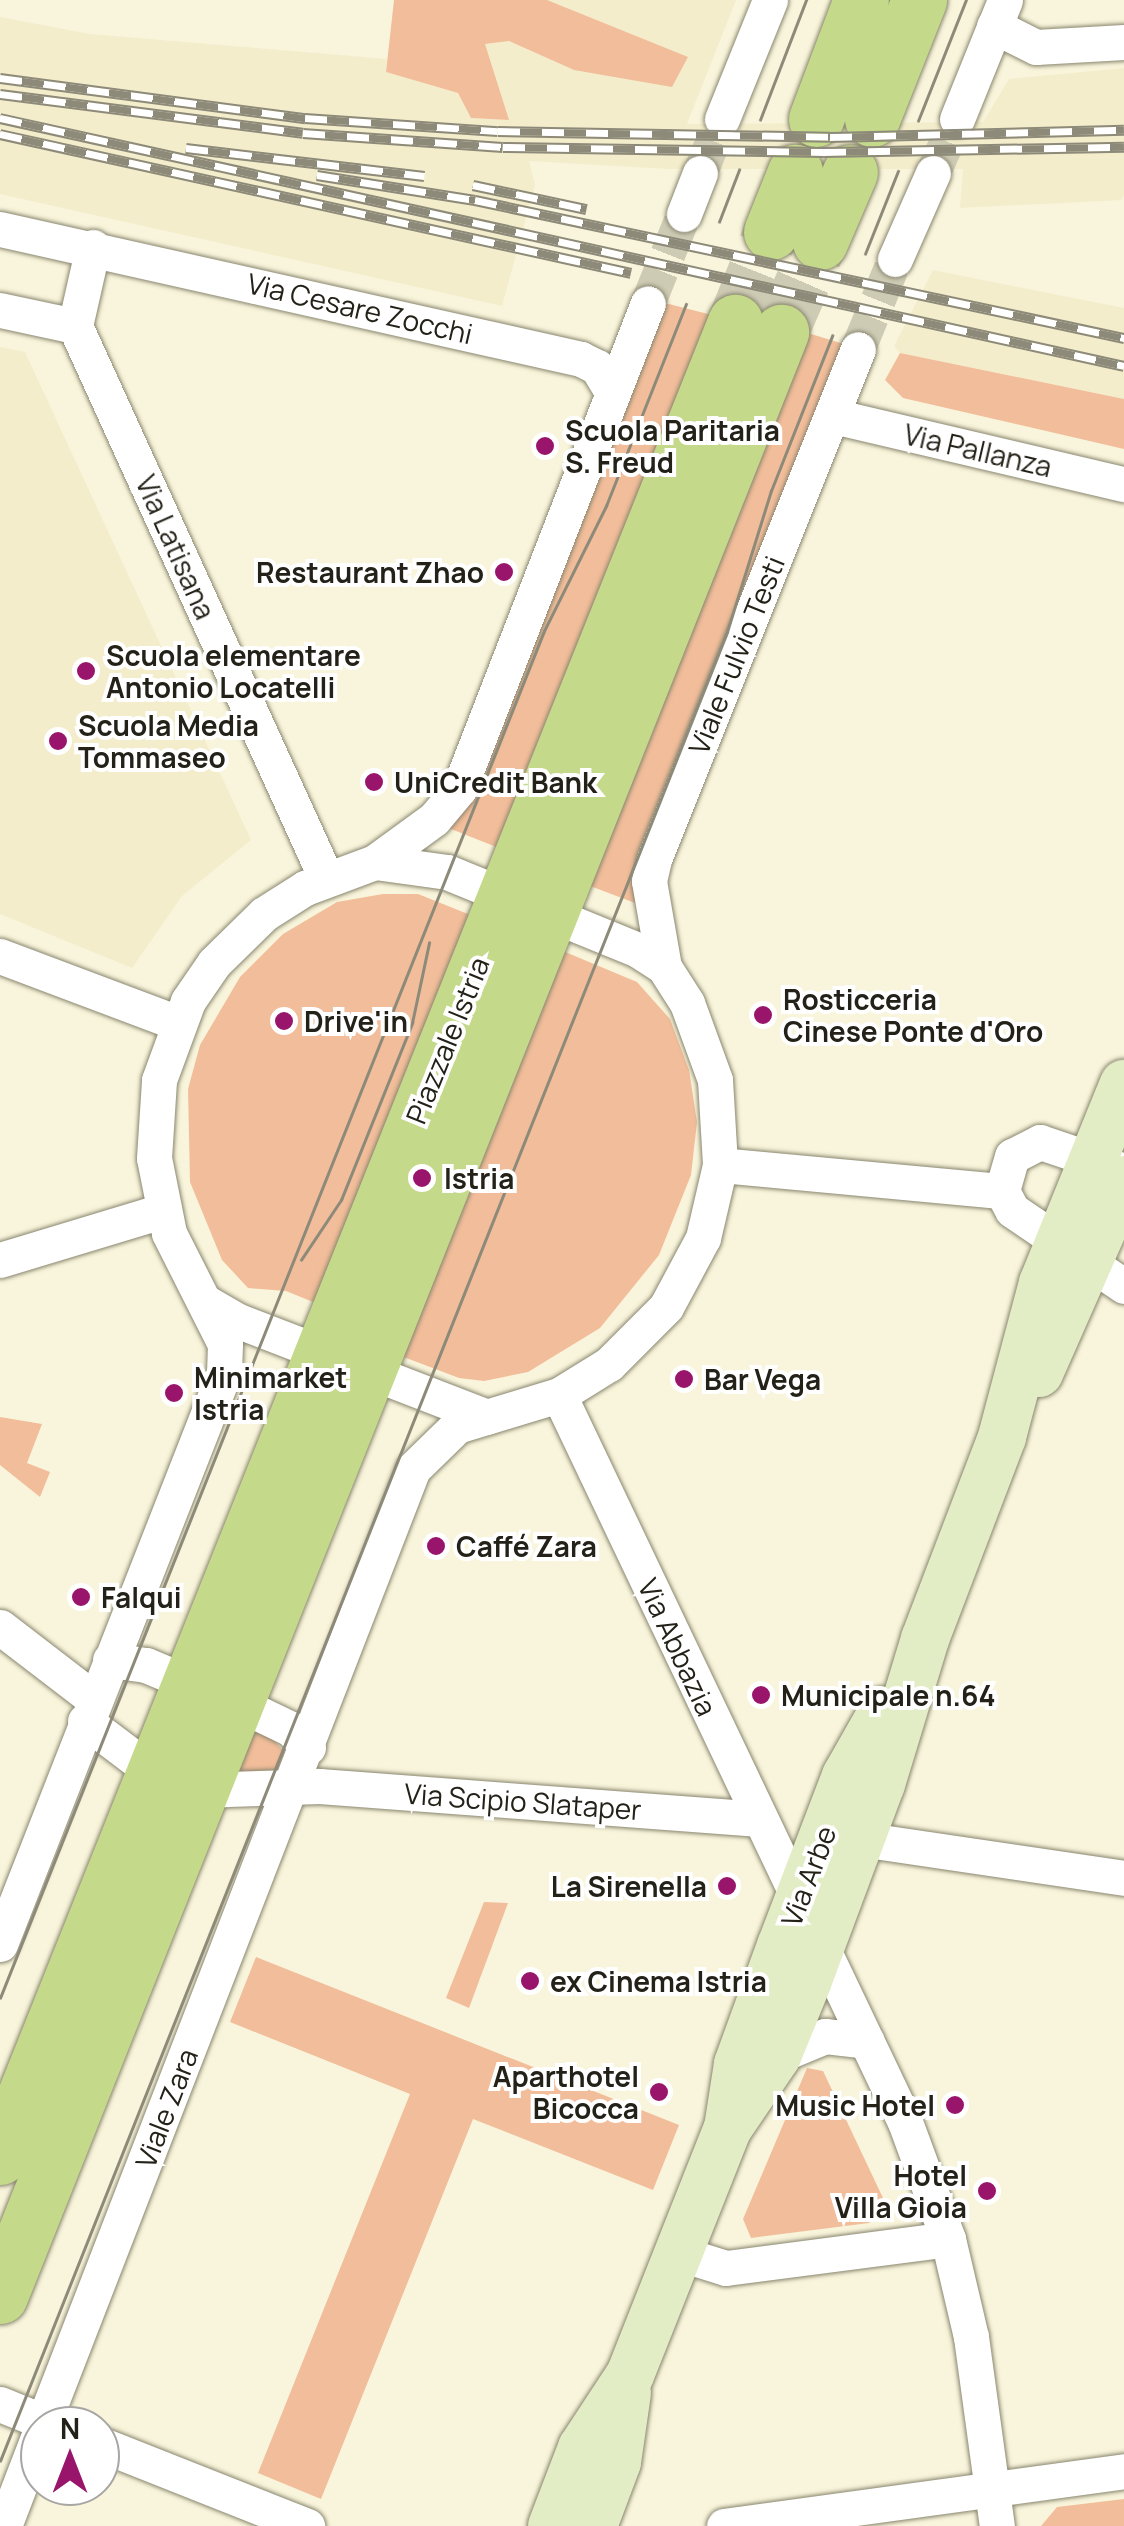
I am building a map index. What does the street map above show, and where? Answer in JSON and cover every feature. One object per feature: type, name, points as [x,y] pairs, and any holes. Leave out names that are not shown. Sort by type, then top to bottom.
[{"type":"main road","points":[[816,119],[861,0]]},
{"type":"main road","points":[[872,119],[920,0]]},
{"type":"main road","points":[[795,172],[796,237],[850,172]]},
{"type":"main road","points":[[528,903],[758,327]]},
{"type":"main road","name":"Piazzale Istria","points":[[320,1353],[528,903]]},
{"type":"main road","name":"Piazzale Istria","points":[[370,1372],[528,903]]},
{"type":"main road","points":[[0,2296],[176,1781],[186,1682],[320,1353]]},
{"type":"main road","points":[[0,2157],[176,1781],[236,1703],[370,1372]]},
{"type":"street","points":[[722,119],[770,0]]},
{"type":"street","points":[[957,119],[1000,13],[1036,47],[1124,42]]},
{"type":"street","points":[[684,214],[700,173]]},
{"type":"street","points":[[895,259],[933,173]]},
{"type":"street","name":"Via Cesare Zocchi","points":[[0,228],[581,359],[597,367],[612,392]]},
{"type":"street","points":[[0,310],[75,326],[93,246]]},
{"type":"street","points":[[0,1944],[89,1710],[219,1394],[225,1344],[162,1211],[154,1117],[178,1022],[229,946],[264,914],[326,878],[375,862],[434,819],[459,789],[648,303]]},
{"type":"street","name":"Via Latisana","points":[[75,326],[326,878]]},
{"type":"street","name":"Viale Fulvio Testi","points":[[664,967],[649,881],[654,859],[858,349]]},
{"type":"street","name":"Via Pallanza","points":[[832,416],[1124,484]]},
{"type":"street","points":[[204,1301],[320,1353],[487,1417],[558,1395],[609,1364],[666,1307],[703,1238],[720,1165],[710,1060],[664,967],[626,942],[432,867],[375,862]]},
{"type":"street","points":[[0,956],[178,1022]]},
{"type":"street","name":"Via Arbe","points":[[552,2526],[582,2448],[630,2375],[728,2128],[777,2056],[861,1839],[924,1639],[1002,1437],[1092,1263],[1114,1170],[1124,1084]]},
{"type":"street","points":[[1092,1263],[1012,1210],[1002,1192],[1012,1156],[1026,1145],[1065,1146],[1114,1170]]},
{"type":"street","points":[[720,1165],[1002,1192]]},
{"type":"street","points":[[0,1260],[162,1211]]},
{"type":"street","name":"Via Abbazia","points":[[558,1395],[759,1819],[822,1942],[948,2239],[994,2488],[996,2526]]},
{"type":"street","name":"Viale Zara","points":[[53,2406],[414,1469],[446,1432],[487,1417]]},
{"type":"street","points":[[0,1627],[89,1710],[176,1781],[288,1790]]},
{"type":"street","name":"Via Arbe","points":[[728,2128],[738,2064],[846,1776],[924,1639]]},
{"type":"street","points":[[110,1660],[186,1682],[236,1703],[292,1728],[308,1747]]},
{"type":"street","name":"Via Scipio Slataper","points":[[288,1790],[320,1786],[759,1819]]},
{"type":"street","points":[[861,1839],[1124,1878]]},
{"type":"street","points":[[777,2056],[825,2036],[867,2041]]},
{"type":"street","points":[[678,2253],[726,2268],[948,2239]]},
{"type":"street","name":"Via Arbe","points":[[593,2526],[617,2462],[630,2375]]},
{"type":"street","points":[[120,2452],[308,2526]]},
{"type":"street","points":[[724,2526],[1124,2471]]},
{"type":"street","name":"Viale Zara","points":[[4,2526],[20,2487]]},
{"type":"shaded area","points":[[394,0],[547,0],[688,57],[672,87],[574,70],[509,41],[485,44],[509,120],[471,118],[458,93],[386,72]]},
{"type":"shaded area","points":[[547,0],[736,0],[687,124],[983,122],[1009,79],[1124,68],[1124,195],[1121,200],[960,208],[963,169],[668,169],[529,161],[535,185],[502,306],[0,194],[0,17],[90,34],[387,59],[386,72],[458,93],[471,118],[508,120],[484,44],[509,41],[574,70],[688,58]]},
{"type":"shaded area","points":[[933,270],[1124,308],[1124,399],[900,353],[894,346]]},
{"type":"shaded area","points":[[661,302],[712,315],[504,850],[446,827]]},
{"type":"shaded area","points":[[801,331],[844,344],[635,903],[577,881]]},
{"type":"shaded area","name":"Scuola elementare Antonio Locatelli","points":[[0,347],[25,352],[251,840],[182,896],[132,968],[0,914]]},
{"type":"shaded area","points":[[900,353],[1124,399],[1124,449],[903,398],[885,380]]},
{"type":"shaded area","points":[[383,894],[418,894],[478,918],[318,1304],[286,1291],[248,1288],[222,1260],[190,1182],[188,1089],[200,1045],[240,977],[283,934],[337,902]]},
{"type":"shaded area","points":[[558,949],[637,982],[670,1019],[689,1070],[697,1122],[691,1175],[659,1255],[600,1328],[528,1372],[484,1381],[459,1378],[401,1356]]},
{"type":"shaded area","points":[[0,1417],[42,1424],[27,1463],[50,1472],[40,1497],[0,1465]]},
{"type":"shaded area","points":[[261,1726],[287,1755],[285,1770],[234,1779],[247,1732]]},
{"type":"shaded area","points":[[484,1902],[508,1903],[469,2008],[446,1998]]},
{"type":"shaded area","points":[[256,1957],[679,2125],[653,2190],[473,2119],[321,2499],[258,2473],[410,2094],[230,2022]]},
{"type":"shaded area","points":[[807,2068],[823,2071],[883,2198],[881,2212],[869,2223],[751,2238],[743,2219]]},
{"type":"shaded area","points":[[1124,2499],[1124,2526],[1041,2526],[1057,2507]]},
{"type":"tunnel","points":[[700,173],[722,119]]},
{"type":"tunnel","points":[[933,173],[957,119]]},
{"type":"tunnel","points":[[648,303],[684,214]]},
{"type":"tunnel","points":[[735,322],[771,232]]},
{"type":"tunnel","points":[[781,332],[820,242]]},
{"type":"tunnel","points":[[858,349],[895,259]]},
{"type":"tram line","points":[[760,120],[806,0]]},
{"type":"tram line","points":[[918,121],[966,0]]},
{"type":"tram line","points":[[719,222],[739,170]]},
{"type":"tram line","points":[[865,254],[898,171]]},
{"type":"tram line","points":[[0,1998],[544,631],[606,506],[686,304]]},
{"type":"tram line","points":[[0,2461],[727,632],[771,491],[832,336]]},
{"type":"tram line","points":[[301,1260],[341,1200],[412,1023],[429,943]]},
{"type":"railway","points":[[0,78],[305,118],[498,131],[830,137],[1124,130]]},
{"type":"railway","points":[[0,94],[303,133],[503,147],[824,152],[1124,147]]},
{"type":"railway","points":[[0,118],[1124,366]]},
{"type":"railway","points":[[0,134],[631,273]]},
{"type":"railway","points":[[186,148],[424,176]]},
{"type":"railway","points":[[317,175],[475,200],[1124,338]]},
{"type":"railway","points":[[473,185],[586,209]]},
{"type":"place","name":"Scuola Paritaria S. Freud","points":[[545,446]]},
{"type":"place","name":"Restaurant Zhao","points":[[504,572]]},
{"type":"place","name":"Scuola elementare Antonio Locatelli","points":[[86,671]]},
{"type":"place","name":"Scuola Media Tommaseo","points":[[58,741]]},
{"type":"place","name":"UniCredit Bank","points":[[374,782]]},
{"type":"place","name":"Rosticceria Cinese Ponte d'Oro","points":[[763,1015]]},
{"type":"place","name":"Drive'in","points":[[284,1021]]},
{"type":"place","name":"Istria","points":[[422,1178]]},
{"type":"place","name":"Bar Vega","points":[[684,1379]]},
{"type":"place","name":"Minimarket Istria","points":[[174,1393]]},
{"type":"place","name":"Caffé Zara","points":[[436,1546]]},
{"type":"place","name":"Falqui","points":[[81,1597]]},
{"type":"place","name":"Municipale n.64","points":[[761,1695]]},
{"type":"place","name":"La Sirenella","points":[[727,1886]]},
{"type":"place","name":"ex Cinema Istria","points":[[530,1981]]},
{"type":"place","name":"Aparthotel Bicocca","points":[[659,2092]]},
{"type":"place","name":"Music Hotel","points":[[955,2105]]},
{"type":"place","name":"Hotel Villa Gioia","points":[[987,2191]]}]
